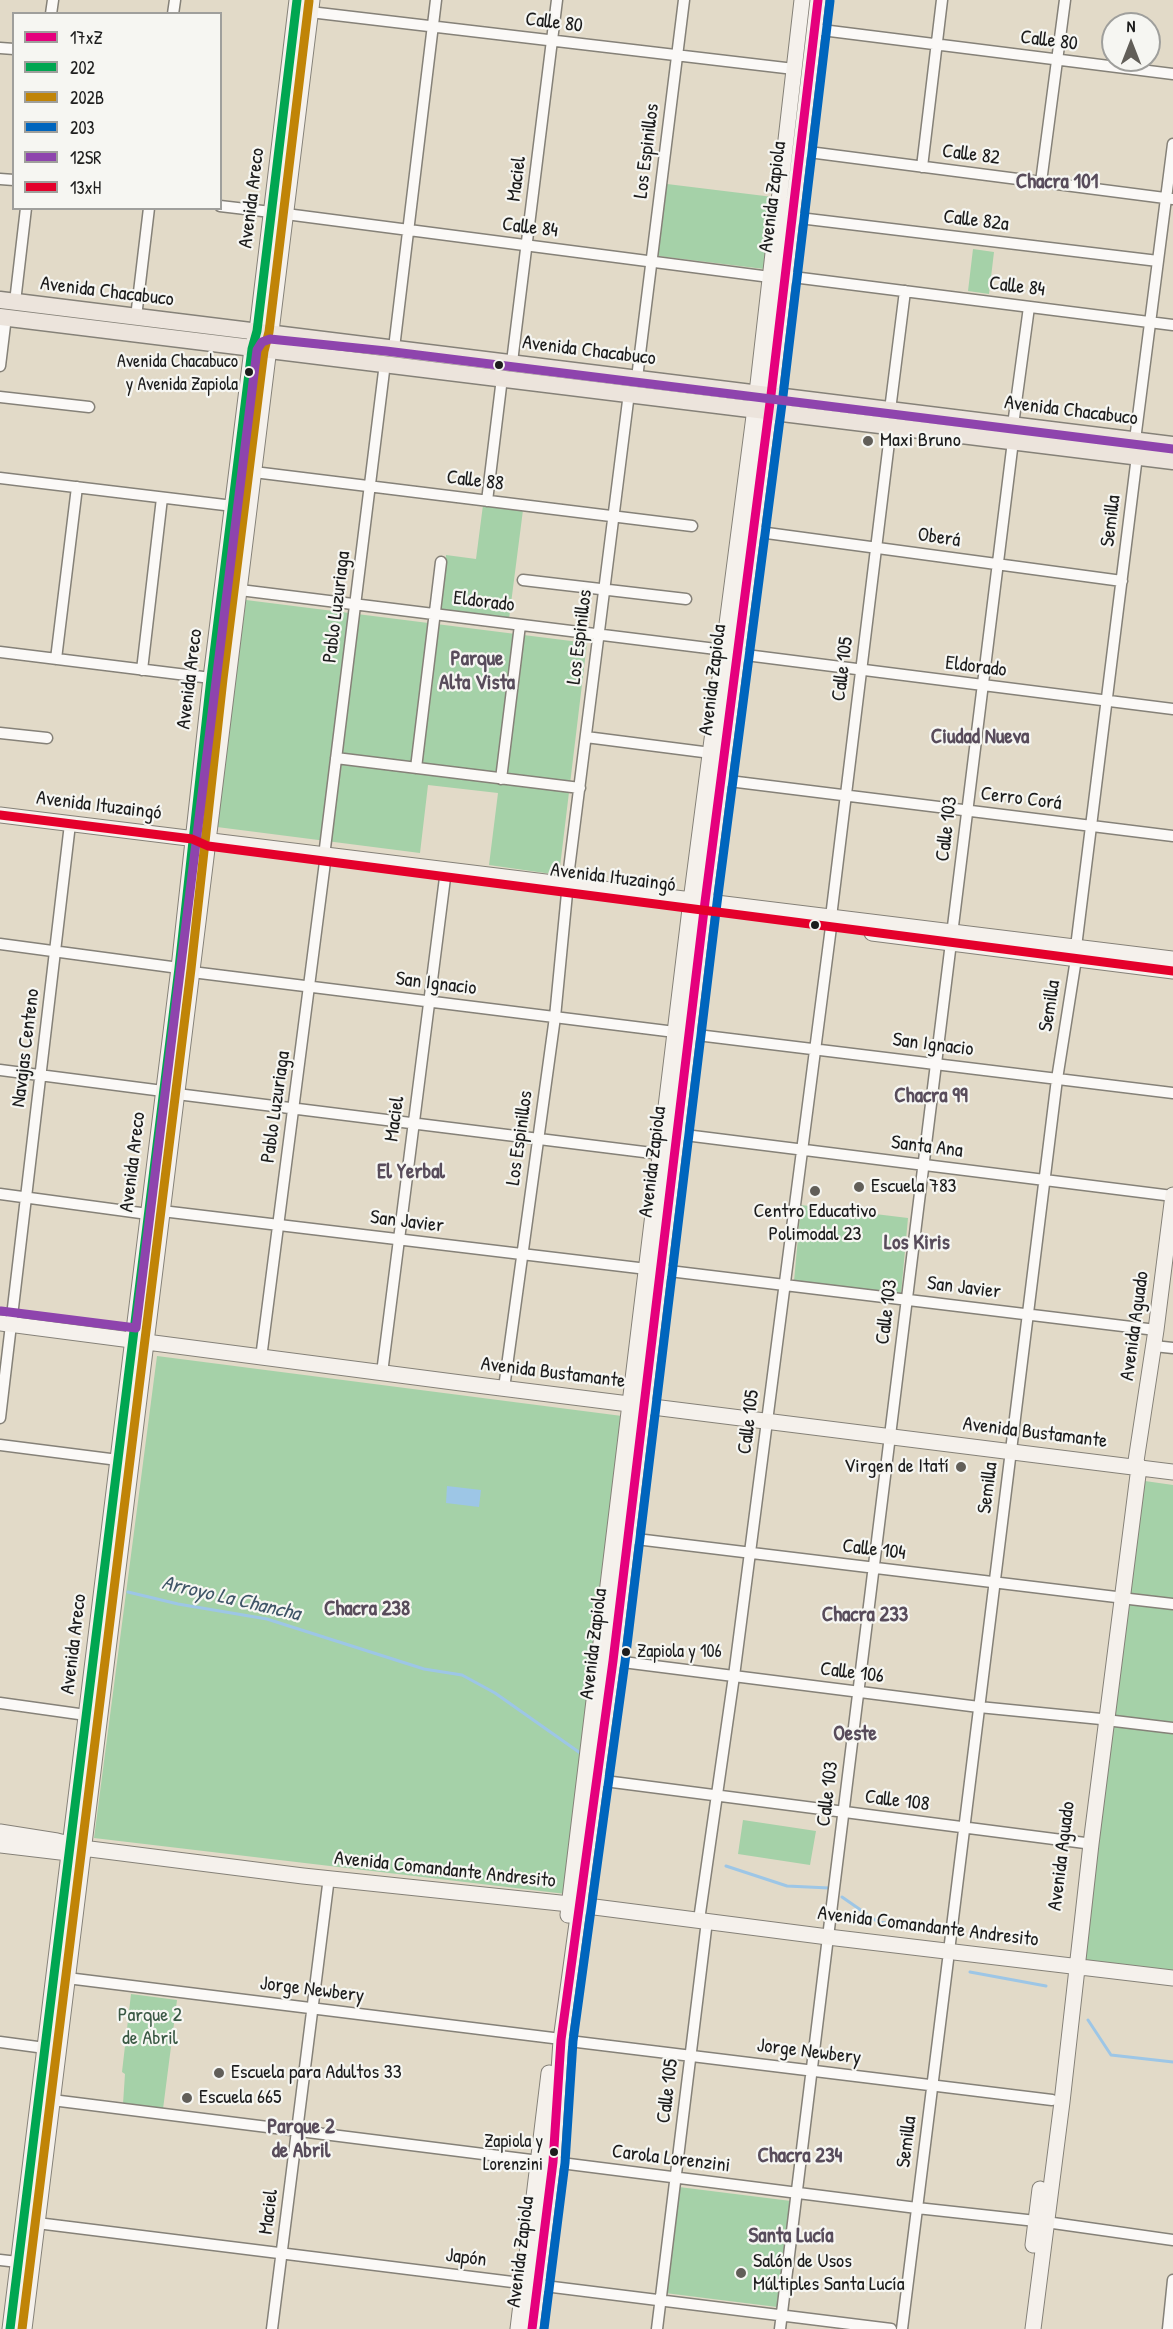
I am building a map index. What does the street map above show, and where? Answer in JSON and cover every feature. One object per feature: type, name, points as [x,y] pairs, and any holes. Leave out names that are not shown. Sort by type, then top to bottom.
[{"type":"main road","name":"Avenida Areco","points":[[279,213],[297,0]]},
{"type":"main road","name":"Avenida Zapiola","points":[[698,905],[721,780],[731,652],[778,276],[794,69],[802,0]]},
{"type":"main road","name":"Avenida Zapiola","points":[[778,276],[791,217],[801,151],[818,0]]},
{"type":"main road","name":"Avenida Areco","points":[[185,970],[192,839],[233,506],[264,332],[279,213],[311,6]]},
{"type":"main road","name":"Avenida Chacabuco","points":[[7,301],[637,378],[763,402]]},
{"type":"main road","name":"Avenida Chacabuco","points":[[3,317],[629,393],[763,402],[1136,448],[1173,445]]},
{"type":"main road","name":"Avenida Areco","points":[[10,2329],[45,2048],[75,1850],[185,970],[208,843],[240,590],[254,472],[260,350]]},
{"type":"main road","name":"Avenida Zapiola","points":[[654,1270],[660,1154],[682,1033],[698,905],[711,753],[752,531],[763,402]]},
{"type":"main road","name":"Avenida Chacabuco","points":[[1136,448],[1173,461]]},
{"type":"main road","name":"Avenida Ituzaingó","points":[[0,815],[192,839],[325,859],[951,938],[1076,953],[1173,959]]},
{"type":"main road","name":"Avenida Ituzaingó","points":[[1076,953],[1173,971]]},
{"type":"main road","name":"Avenida Zapiola","points":[[532,2329],[531,2284],[546,2162],[557,2039],[594,1771],[654,1270],[677,1134],[682,1033]]},
{"type":"main road","name":"Avenida Aguado","points":[[1033,2329],[1052,2100],[1073,1970],[1103,1719],[1173,1196]]},
{"type":"main road","name":"Avenida Bustamante","points":[[6,1324],[637,1405],[1136,1465],[1173,1472]]},
{"type":"main road","name":"Avenida Areco","points":[[24,2329],[67,1978],[86,1715],[118,1460],[139,1340]]},
{"type":"main road","name":"Avenida Zapiola","points":[[606,1660],[628,1538],[637,1405]]},
{"type":"main road","name":"Avenida Aguado","points":[[1023,2329],[1062,2102],[1085,1843],[1103,1719]]},
{"type":"main road","name":"Avenida Comandante Andresito","points":[[0,1832],[57,1841],[89,1857],[328,1886],[574,1909]]},
{"type":"main road","name":"Avenida Comandante Andresito","points":[[0,1845],[75,1850],[1073,1970],[1173,1978]]},
{"type":"main road","name":"Avenida Comandante Andresito","points":[[1073,1970],[1173,1988]]},
{"type":"main road","name":"Avenida Zapiola","points":[[518,2329],[531,2284]]},
{"type":"street","points":[[394,348],[436,0]]},
{"type":"street","name":"Maciel","points":[[512,363],[557,0]]},
{"type":"street","name":"Los Espinillos","points":[[637,378],[684,0]]},
{"type":"street","points":[[922,167],[942,0]]},
{"type":"street","points":[[1041,182],[1065,0]]},
{"type":"street","name":"Calle 80","points":[[311,6],[432,27],[794,69]]},
{"type":"street","name":"Calle 80","points":[[814,29],[1173,74]]},
{"type":"street","name":"Semilla","points":[[902,2329],[1056,1079],[1076,953],[1122,581],[1150,322],[1169,198],[1173,144]]},
{"type":"street","name":"Calle 82","points":[[801,151],[1169,198]]},
{"type":"street","name":"Calle 84","points":[[222,206],[1173,325]]},
{"type":"street","points":[[7,301],[26,210]]},
{"type":"street","points":[[136,316],[149,210]]},
{"type":"street","name":"Calle 82a","points":[[791,217],[1158,261]]},
{"type":"street","name":"Calle 105","points":[[657,2329],[718,1796],[831,922],[905,291]]},
{"type":"street","name":"Calle 103","points":[[780,2329],[1029,307]]},
{"type":"street","points":[[0,366],[3,317]]},
{"type":"street","name":"Pablo Luzuriaga","points":[[261,1358],[310,987],[385,363]]},
{"type":"street","points":[[487,501],[502,378]]},
{"type":"street","name":"Los Espinillos","points":[[504,1388],[555,1017],[567,889],[629,393]]},
{"type":"street","points":[[0,397],[89,407]]},
{"type":"street","name":"Calle 88","points":[[254,472],[692,526]]},
{"type":"street","points":[[0,478],[233,506]]},
{"type":"street","points":[[56,659],[77,487]]},
{"type":"street","points":[[142,669],[162,498]]},
{"type":"street","name":"Oberá","points":[[752,531],[1122,581]]},
{"type":"street","points":[[416,768],[441,562]]},
{"type":"street","points":[[523,580],[686,599]]},
{"type":"street","name":"Eldorado","points":[[240,590],[1173,709]]},
{"type":"street","points":[[501,778],[520,625]]},
{"type":"street","points":[[0,652],[211,678]]},
{"type":"street","points":[[0,733],[46,738]]},
{"type":"street","points":[[586,737],[711,753]]},
{"type":"street","points":[[336,758],[580,788]]},
{"type":"street","name":"Cerro Corá","points":[[721,780],[1173,836]]},
{"type":"street","name":"Navajas Centeno","points":[[0,1418],[6,1324],[26,1198],[70,824]]},
{"type":"street","name":"Maciel","points":[[382,1373],[397,1239],[446,874]]},
{"type":"street","name":"San Ignacio","points":[[0,944],[310,987],[1173,1093]]},
{"type":"street","points":[[0,1070],[660,1154]]},
{"type":"street","name":"Santa Ana","points":[[677,1134],[1173,1196]]},
{"type":"street","name":"San Javier","points":[[0,1194],[1156,1329]]},
{"type":"street","points":[[1154,1346],[1173,1348]]},
{"type":"street","points":[[0,1445],[118,1460]]},
{"type":"street","name":"Calle 104","points":[[628,1538],[1173,1604]]},
{"type":"street","name":"Calle 106","points":[[606,1660],[979,1707],[1173,1728]]},
{"type":"street","points":[[0,1703],[86,1715]]},
{"type":"street","name":"Calle 108","points":[[594,1771],[718,1796],[1085,1843]]},
{"type":"street","name":"Maciel","points":[[273,2329],[328,1886]]},
{"type":"street","name":"Jorge Newbery","points":[[67,1978],[1052,2100]]},
{"type":"street","points":[[0,2042],[45,2048]]},
{"type":"street","name":"Carola Lorenzini","points":[[52,2100],[917,2208],[1041,2221],[1173,2240]]},
{"type":"street","name":"Japón","points":[[37,2223],[891,2329]]},
{"type":"street","points":[[0,2260],[18,2262]]},
{"type":"street","points":[[1168,2329],[1173,2280]]},
{"type":"green space","points":[[667,184],[773,197],[764,269],[658,256]]},
{"type":"green space","points":[[973,249],[994,252],[989,294],[968,291]]},
{"type":"green space","points":[[483,505],[523,510],[509,619],[440,611],[446,555],[476,559]]},
{"type":"green space","points":[[246,600],[587,643],[559,875],[489,865],[498,793],[428,785],[420,853],[217,827]]},
{"type":"green space","points":[[801,1205],[908,1218],[901,1294],[794,1281]]},
{"type":"green space","points":[[157,1356],[622,1416],[566,1894],[94,1838]]},
{"type":"green space","points":[[1138,1480],[1173,1485],[1173,1974],[1078,1962]]},
{"type":"green space","points":[[743,1820],[816,1831],[810,1865],[738,1854]]},
{"type":"green space","name":"Parque 2 de Abril","points":[[131,1994],[177,2000],[163,2109],[123,2104],[125,2074],[122,2072]]},
{"type":"green space","points":[[679,2187],[791,2201],[777,2307],[665,2293]]},
{"type":"water","points":[[447,1486],[481,1490],[479,1507],[446,1503]]},
{"type":"waterway","name":"Arroyo La Chancha","points":[[128,1592],[178,1604],[267,1619],[424,1669],[462,1675],[495,1693],[583,1755]]},
{"type":"waterway","name":"Arroyo La Chancha","points":[[726,1866],[787,1886],[829,1888]]},
{"type":"waterway","name":"Arroyo La Chancha","points":[[842,1897],[878,1922],[918,1927]]},
{"type":"waterway","name":"Arroyo La Chancha","points":[[970,1972],[1046,1986]]},
{"type":"waterway","name":"Arroyo La Chancha","points":[[1088,2020],[1111,2055],[1173,2062]]},
{"type":"transit line","name":"202","points":[[10,2329],[179,968],[211,678],[252,349],[257,331],[297,0]]},
{"type":"transit line","name":"17xZ","points":[[532,2329],[553,2162],[561,2040],[613,1661],[818,0]]},
{"type":"transit line","name":"202B","points":[[22,2329],[191,969],[223,679],[264,351],[269,332],[309,1]]},
{"type":"transit line","name":"203","points":[[544,2329],[565,2163],[573,2041],[625,1662],[830,1]]},
{"type":"transit line","name":"12SR","points":[[1,1311],[136,1328],[257,350],[262,342],[270,339],[386,351],[1173,449]]},
{"type":"transit line","name":"13xH","points":[[0,815],[192,839],[208,846],[1173,971]]},
{"type":"place","name":"Avenida Chacabuco y Avenida Zapiola","points":[[249,372]]},
{"type":"place","name":"Maxi Bruno","points":[[868,441]]},
{"type":"place","name":"Escuela 783","points":[[859,1187]]},
{"type":"place","name":"Centro Educativo Polimodal 23","points":[[815,1191]]},
{"type":"place","name":"Virgen de Itatí","points":[[961,1467]]},
{"type":"place","name":"Zapiola y 106","points":[[626,1652]]},
{"type":"place","name":"Escuela para Adultos 33","points":[[219,2073]]},
{"type":"place","name":"Escuela 665","points":[[187,2098]]},
{"type":"place","name":"Zapiola y Lorenzini","points":[[554,2152]]},
{"type":"place","name":"Salón de Usos Múltiples Santa Lucía","points":[[741,2273]]},
{"type":"district","name":"Chacra 101","points":[[1057,182]]},
{"type":"district","name":"Parque Alta Vista","points":[[477,671]]},
{"type":"district","name":"Ciudad Nueva","points":[[980,737]]},
{"type":"district","name":"Chacra 99","points":[[931,1096]]},
{"type":"district","name":"El Yerbal","points":[[411,1172]]},
{"type":"district","name":"Los Kiris","points":[[917,1243]]},
{"type":"district","name":"Chacra 238","points":[[367,1609]]},
{"type":"district","name":"Chacra 233","points":[[865,1615]]},
{"type":"district","name":"Oeste","points":[[855,1734]]},
{"type":"district","name":"Parque 2 de Abril","points":[[301,2139]]},
{"type":"district","name":"Chacra 234","points":[[800,2156]]},
{"type":"district","name":"Santa Lucía","points":[[791,2236]]}]
